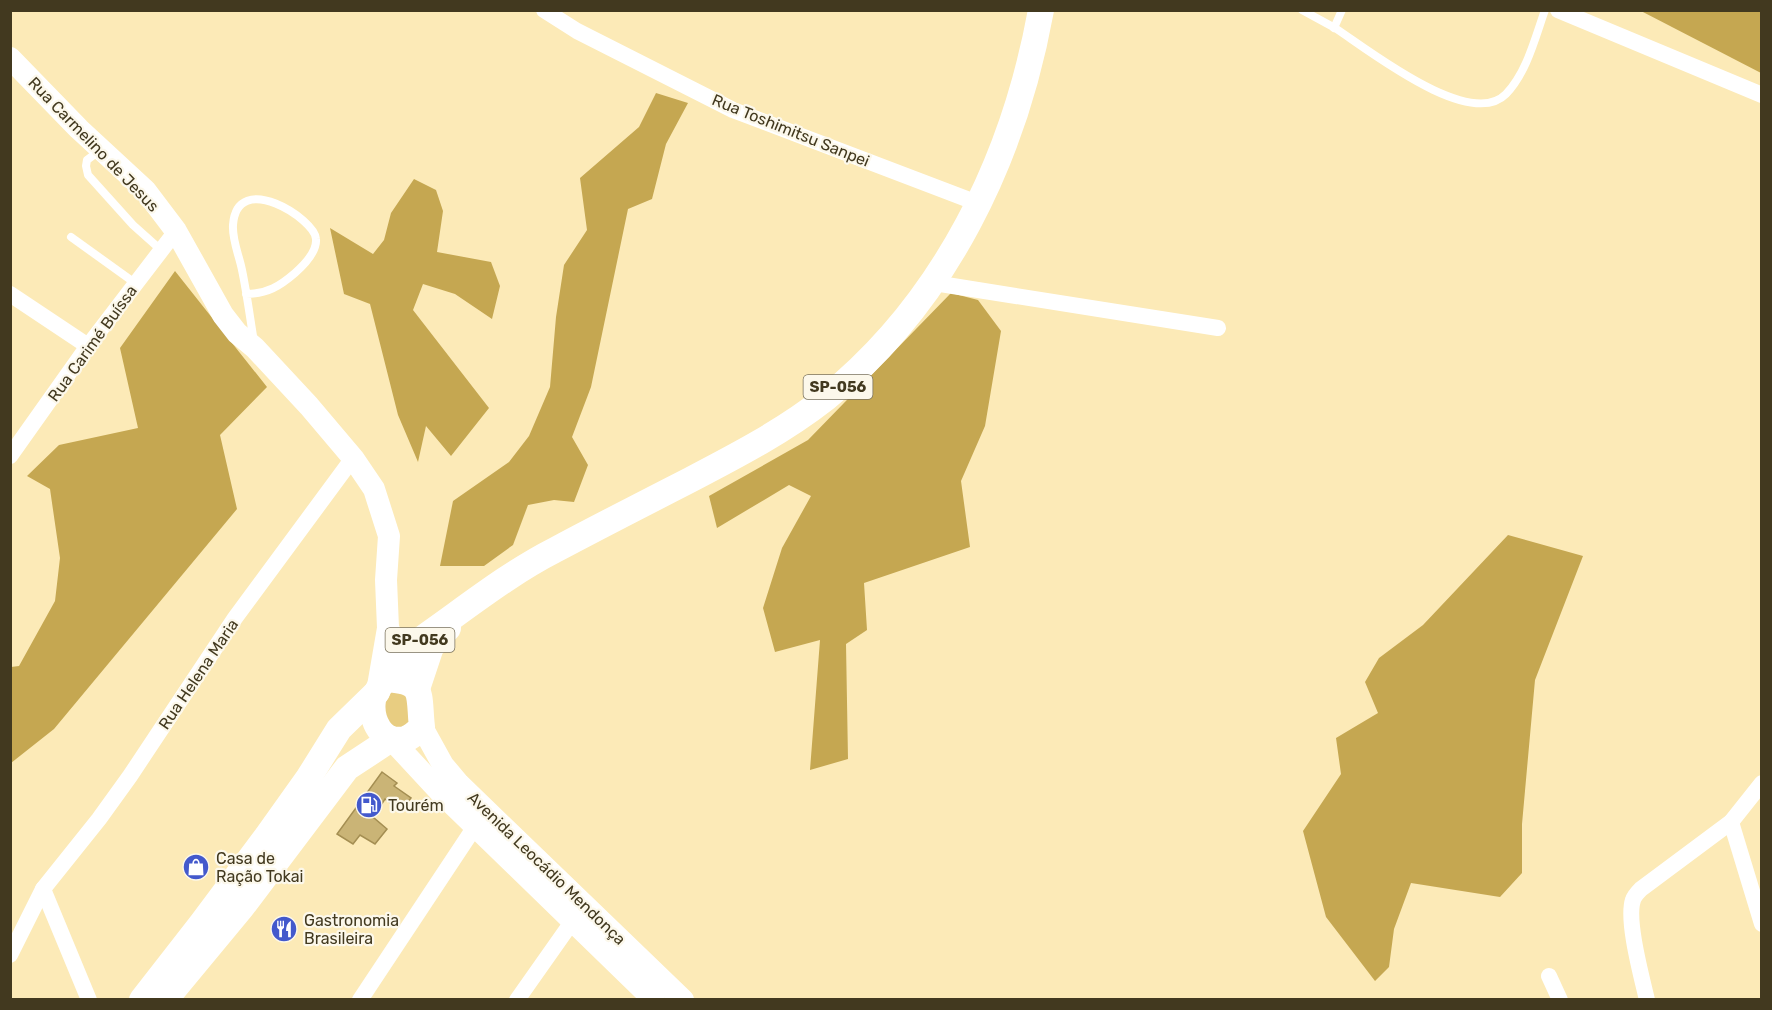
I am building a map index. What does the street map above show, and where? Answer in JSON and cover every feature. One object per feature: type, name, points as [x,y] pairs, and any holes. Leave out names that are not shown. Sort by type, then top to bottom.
[{"type":"main road","name":"SP-056","points":[[142,999],[273,827],[309,777],[339,729],[381,686],[400,654],[551,552],[752,448],[789,425],[864,364],[894,333],[934,283],[980,204],[1014,120],[1041,10]]},
{"type":"main road","points":[[417,689],[413,684],[405,681],[381,686],[373,699],[376,726],[382,734],[391,739],[403,740],[422,727],[417,689],[431,647],[464,609]]},
{"type":"main road","points":[[165,999],[242,907],[347,768],[391,739]]},
{"type":"street","name":"Rua Toshimitsu Sanpei","points":[[544,10],[577,31],[733,110],[980,204]]},
{"type":"street","points":[[1558,10],[1761,94]]},
{"type":"street","name":"Rua Carmelino de Jesus","points":[[10,58],[100,149],[145,190],[176,231],[223,315],[237,333],[255,348],[309,406],[353,458],[374,489],[389,536],[386,580],[388,628],[381,686]]},
{"type":"street","name":"Rua Carimé Buíssa","points":[[10,456],[88,346],[176,231]]},
{"type":"street","points":[[934,283],[1218,328]]},
{"type":"street","points":[[10,294],[88,346]]},
{"type":"street","name":"Rua Helena Maria","points":[[10,955],[43,889],[130,776],[235,618],[353,458]]},
{"type":"street","name":"Rua Carmelino de Jesus","points":[[388,628],[417,689]]},
{"type":"street","name":"Avenida Leocádio Mendonça","points":[[422,727],[443,765],[459,784],[579,911],[654,999]]},
{"type":"street","name":"Avenida Leocádio Mendonça","points":[[391,739],[442,794],[476,825],[683,999]]},
{"type":"street","points":[[1647,999],[1633,927],[1631,909],[1633,898],[1641,889],[1731,822],[1761,783]]},
{"type":"street","points":[[1731,822],[1761,924]]},
{"type":"street","points":[[360,999],[476,825]]},
{"type":"street","points":[[43,889],[89,999]]},
{"type":"street","points":[[517,999],[579,911]]},
{"type":"street","points":[[1549,976],[1560,999]]},
{"type":"lane","points":[[1302,10],[1334,28],[1384,63],[1439,93],[1476,102],[1495,100],[1507,93],[1524,67],[1545,10]]},
{"type":"lane","points":[[1334,28],[1342,10]]},
{"type":"lane","points":[[100,149],[87,160],[88,175],[160,250]]},
{"type":"lane","points":[[246,294],[269,291],[282,284],[300,268],[313,251],[317,239],[314,230],[297,216],[270,201],[254,198],[243,203],[233,223],[255,348]]},
{"type":"lane","points":[[71,237],[135,283]]},
{"type":"shaded area","points":[[1641,11],[1761,11],[1761,73]]},
{"type":"shaded area","points":[[656,93],[688,103],[666,144],[652,199],[628,209],[591,387],[572,437],[588,465],[574,502],[554,500],[528,505],[513,545],[484,566],[440,566],[453,501],[509,462],[529,436],[550,387],[556,317],[564,265],[587,230],[580,178],[639,127]]},
{"type":"shaded area","points":[[414,179],[436,190],[443,211],[437,252],[491,262],[500,286],[492,319],[455,294],[423,284],[413,310],[489,408],[451,456],[426,426],[418,462],[398,415],[370,304],[344,294],[330,228],[373,254],[384,240],[391,213]]},
{"type":"shaded area","points":[[175,271],[267,387],[220,435],[237,509],[54,729],[11,763],[11,667],[19,666],[55,601],[60,558],[50,489],[27,476],[59,445],[138,428],[120,348]]},
{"type":"shaded area","points":[[951,293],[978,300],[1001,331],[985,426],[961,481],[970,547],[864,583],[867,630],[846,644],[848,759],[810,770],[820,640],[775,652],[763,608],[782,548],[811,496],[789,485],[717,528],[709,496],[808,440]]},
{"type":"shaded area","points":[[1508,535],[1583,556],[1535,680],[1522,824],[1522,873],[1500,897],[1411,883],[1394,929],[1389,967],[1375,981],[1326,917],[1303,831],[1341,774],[1336,738],[1378,713],[1365,682],[1379,658],[1423,625]]},
{"type":"shaded area","points":[[387,692],[407,692],[409,724],[399,732],[382,718]]},
{"type":"building","name":"Tourém","points":[[382,772],[397,783],[394,786],[411,798],[401,811],[385,799],[373,817],[387,829],[375,844],[360,835],[353,844],[337,834]]},
{"type":"place","name":"Tourém","points":[[369,805]]},
{"type":"place","name":"Casa de Ração Tokai","points":[[196,867]]},
{"type":"place","name":"Gastronomia Brasileira","points":[[284,929]]}]
